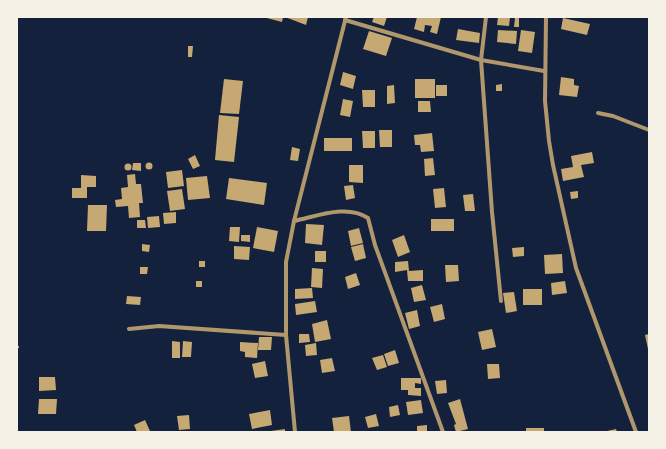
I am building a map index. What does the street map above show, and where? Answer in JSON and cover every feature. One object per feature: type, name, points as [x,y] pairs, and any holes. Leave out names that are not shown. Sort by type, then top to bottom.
[{"type":"street","points":[[486,17],[481,60],[492,212],[501,301]]},
{"type":"street","points":[[546,17],[544,71],[549,141],[576,268],[636,432]]},
{"type":"street","points":[[296,432],[286,335],[286,262],[294,221],[346,19],[481,60],[544,71]]},
{"type":"street","points":[[598,113],[613,116],[649,130]]},
{"type":"street","points":[[294,221],[347,211],[360,212],[368,218],[375,245],[443,432]]},
{"type":"street","points":[[129,329],[159,326],[286,335]]},
{"type":"building","points":[[263,17],[283,17],[282,22]]},
{"type":"building","points":[[285,17],[308,17],[306,25]]},
{"type":"building","points":[[374,17],[387,17],[384,26],[372,22]]},
{"type":"building","points":[[417,17],[441,17],[437,34],[430,32],[432,26],[425,25],[424,32],[414,29]]},
{"type":"building","points":[[498,17],[510,17],[509,26],[497,25]]},
{"type":"building","points":[[515,18],[519,18],[519,27],[514,27]]},
{"type":"building","points":[[563,18],[590,24],[587,35],[561,29]]},
{"type":"building","points":[[458,29],[480,33],[479,43],[456,40]]},
{"type":"building","points":[[498,30],[517,31],[516,44],[497,42]]},
{"type":"building","points":[[521,30],[535,32],[532,53],[518,51]]},
{"type":"building","points":[[369,31],[392,38],[386,56],[363,49]]},
{"type":"building","points":[[188,46],[193,46],[192,57],[188,57]]},
{"type":"building","points":[[343,72],[356,76],[353,89],[340,85]]},
{"type":"building","points":[[561,77],[574,79],[574,85],[579,86],[577,97],[559,95]]},
{"type":"building","points":[[224,79],[243,81],[239,114],[220,113]]},
{"type":"building","points":[[415,79],[435,79],[435,98],[415,98]]},
{"type":"building","points":[[502,84],[502,91],[496,91],[496,85]]},
{"type":"building","points":[[394,85],[395,103],[387,104],[387,86]]},
{"type":"building","points":[[436,85],[447,85],[447,96],[436,96]]},
{"type":"building","points":[[362,90],[375,90],[375,107],[363,107]]},
{"type":"building","points":[[343,99],[353,101],[350,117],[340,115]]},
{"type":"building","points":[[418,101],[430,101],[431,112],[418,112]]},
{"type":"building","points":[[219,115],[239,117],[234,162],[215,160]]},
{"type":"building","points":[[379,130],[392,130],[392,147],[380,147]]},
{"type":"building","points":[[362,131],[375,131],[375,148],[363,148]]},
{"type":"building","points":[[432,133],[434,151],[421,152],[420,145],[415,145],[414,135]]},
{"type":"building","points":[[324,138],[352,138],[352,151],[324,151]]},
{"type":"building","points":[[292,147],[300,149],[298,161],[290,160]]},
{"type":"building","points":[[592,152],[594,163],[581,165],[584,177],[563,181],[561,169],[573,167],[571,156]]},
{"type":"building","points":[[195,155],[200,166],[193,169],[188,159]]},
{"type":"building","points":[[433,158],[435,175],[425,176],[424,159]]},
{"type":"building","points":[[149,162],[152,163],[152,169],[149,170],[146,169],[145,166],[146,163]]},
{"type":"building","points":[[128,163],[131,164],[131,170],[128,171],[125,170],[124,167],[125,164]]},
{"type":"building","points":[[133,163],[141,163],[141,171],[132,170]]},
{"type":"building","points":[[349,165],[363,165],[363,183],[349,182]]},
{"type":"building","points":[[182,170],[184,186],[168,188],[166,172]]},
{"type":"building","points":[[135,174],[136,184],[141,184],[143,203],[139,203],[140,217],[129,218],[128,206],[116,207],[115,200],[122,199],[121,188],[128,187],[127,175]]},
{"type":"building","points":[[81,175],[96,176],[96,187],[87,187],[87,198],[72,198],[72,188],[81,188]]},
{"type":"building","points":[[207,176],[210,198],[188,200],[186,178]]},
{"type":"building","points":[[229,178],[267,183],[264,205],[226,199]]},
{"type":"building","points":[[353,185],[355,198],[346,200],[344,186]]},
{"type":"building","points":[[444,188],[446,207],[435,208],[433,189]]},
{"type":"building","points":[[182,189],[185,209],[170,211],[167,191]]},
{"type":"building","points":[[578,191],[578,198],[571,199],[570,192]]},
{"type":"building","points":[[473,194],[475,211],[465,211],[463,195]]},
{"type":"building","points":[[88,205],[107,205],[106,231],[87,231]]},
{"type":"building","points":[[176,212],[176,223],[164,224],[163,213]]},
{"type":"building","points":[[159,216],[160,227],[148,228],[147,217]]},
{"type":"building","points":[[431,219],[454,219],[454,231],[431,231]]},
{"type":"building","points":[[137,220],[145,220],[146,228],[137,228]]},
{"type":"building","points":[[306,224],[324,225],[322,245],[305,243]]},
{"type":"building","points":[[230,227],[240,227],[239,242],[229,241]]},
{"type":"building","points":[[257,227],[278,231],[274,252],[253,248]]},
{"type":"building","points":[[359,228],[363,243],[351,246],[348,231]]},
{"type":"building","points":[[241,235],[250,235],[250,242],[241,241]]},
{"type":"building","points":[[404,235],[410,252],[398,257],[392,240]]},
{"type":"building","points":[[142,244],[150,245],[149,252],[142,251]]},
{"type":"building","points":[[363,244],[366,258],[355,261],[351,247]]},
{"type":"building","points":[[234,246],[250,247],[249,260],[234,259]]},
{"type":"building","points":[[524,247],[524,256],[513,257],[512,248]]},
{"type":"building","points":[[315,251],[326,251],[326,262],[315,262]]},
{"type":"building","points":[[562,254],[563,273],[545,274],[544,255]]},
{"type":"building","points":[[199,261],[205,261],[205,267],[199,267]]},
{"type":"building","points":[[408,261],[409,271],[423,270],[423,281],[408,281],[407,270],[395,272],[395,262]]},
{"type":"building","points":[[445,265],[458,265],[459,281],[446,282]]},
{"type":"building","points":[[140,267],[148,267],[147,274],[140,274]]},
{"type":"building","points":[[312,268],[323,269],[322,288],[311,287]]},
{"type":"building","points":[[356,273],[360,285],[348,289],[345,277]]},
{"type":"building","points":[[196,281],[202,281],[202,287],[196,287]]},
{"type":"building","points":[[565,281],[567,293],[552,295],[551,283]]},
{"type":"building","points":[[422,285],[426,300],[414,302],[411,288]]},
{"type":"building","points":[[312,288],[313,298],[295,299],[295,289]]},
{"type":"building","points":[[523,289],[542,289],[542,305],[523,305]]},
{"type":"building","points":[[514,292],[517,311],[506,313],[503,293]]},
{"type":"building","points":[[127,296],[141,297],[140,305],[126,304]]},
{"type":"building","points":[[315,301],[317,312],[296,315],[295,304]]},
{"type":"building","points":[[442,304],[445,319],[434,322],[430,307]]},
{"type":"building","points":[[417,310],[420,326],[409,329],[405,313]]},
{"type":"building","points":[[327,320],[331,339],[315,342],[312,324]]},
{"type":"building","points":[[492,329],[496,347],[482,350],[478,332]]},
{"type":"building","points":[[299,334],[309,334],[310,342],[299,343]]},
{"type":"building","points":[[649,334],[649,349],[648,349],[645,335]]},
{"type":"building","points":[[259,337],[272,337],[271,350],[258,350]]},
{"type":"building","points":[[172,341],[180,342],[180,358],[172,358]]},
{"type":"building","points":[[183,341],[192,342],[191,357],[182,357]]},
{"type":"building","points":[[240,342],[258,343],[257,358],[245,357],[245,352],[240,351]]},
{"type":"building","points":[[316,343],[317,355],[306,356],[305,345]]},
{"type":"building","points":[[395,350],[399,363],[388,366],[384,354]]},
{"type":"building","points":[[383,355],[387,367],[377,370],[372,358]]},
{"type":"building","points":[[332,358],[335,371],[322,373],[320,360]]},
{"type":"building","points":[[265,361],[268,376],[255,378],[252,364]]},
{"type":"building","points":[[487,364],[499,364],[500,378],[488,379]]},
{"type":"building","points":[[39,377],[55,377],[56,390],[39,391]]},
{"type":"building","points":[[401,378],[421,378],[421,384],[415,383],[415,388],[421,388],[421,396],[408,395],[408,390],[401,390]]},
{"type":"building","points":[[446,380],[447,393],[437,394],[435,381]]},
{"type":"building","points":[[39,399],[57,399],[56,414],[38,414]]},
{"type":"building","points":[[460,399],[468,429],[456,432],[454,425],[456,424],[448,403]]},
{"type":"building","points":[[421,400],[423,413],[408,415],[406,402]]},
{"type":"building","points":[[398,405],[400,415],[390,417],[389,407]]},
{"type":"building","points":[[270,410],[272,425],[252,429],[249,414]]},
{"type":"building","points":[[376,414],[379,426],[368,428],[365,417]]},
{"type":"building","points":[[189,415],[190,429],[179,430],[177,416]]},
{"type":"building","points":[[349,416],[351,432],[334,432],[332,418]]},
{"type":"building","points":[[145,420],[150,431],[137,432],[134,425]]},
{"type":"building","points":[[427,425],[427,432],[417,432],[417,426]]},
{"type":"building","points":[[526,428],[544,428],[544,432],[526,432]]},
{"type":"building","points":[[285,429],[285,432],[271,432],[271,431]]},
{"type":"building","points":[[616,429],[617,432],[607,432],[607,431]]}]
